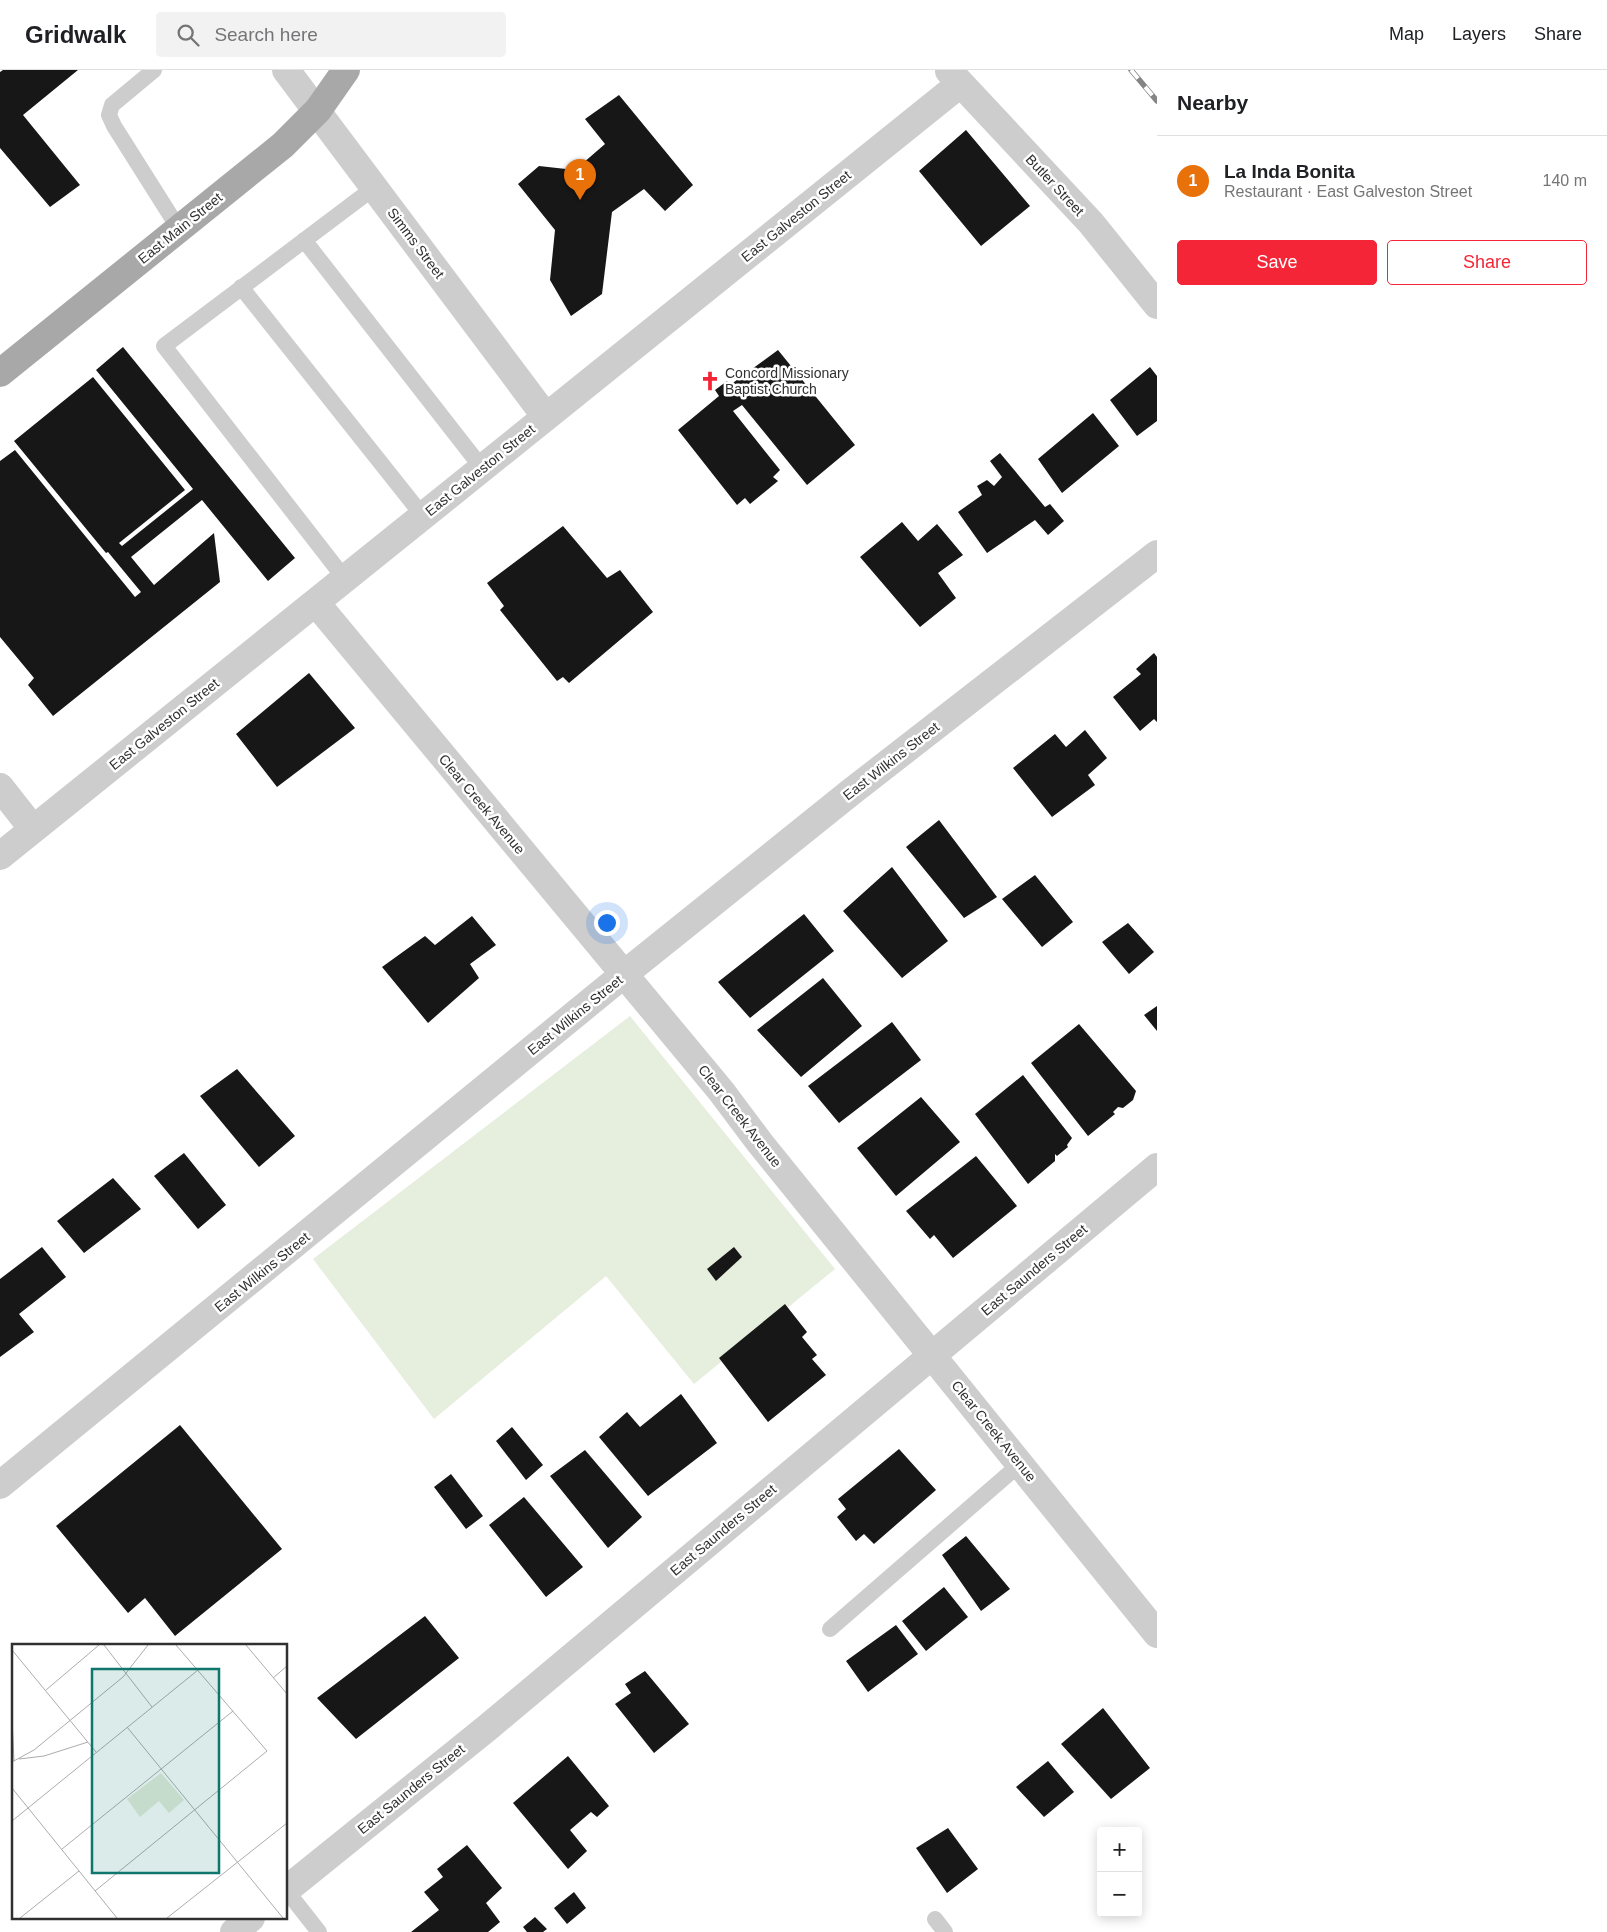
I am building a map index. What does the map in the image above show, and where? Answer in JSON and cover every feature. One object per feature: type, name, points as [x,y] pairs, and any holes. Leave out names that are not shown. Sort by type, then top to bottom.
[{"type":"main road","name":"East Main Street","points":[[0,373],[283,145],[318,110],[346,70]]},
{"type":"street","name":"Simms Street","points":[[286,70],[318,110],[546,417]]},
{"type":"street","name":"Butler Street","points":[[954,77],[1091,223],[1157,305]]},
{"type":"street","name":"East Galveston Street","points":[[0,856],[546,417],[954,77]]},
{"type":"street","name":"East Wilkins Street","points":[[0,1485],[623,975],[851,792],[1157,554]]},
{"type":"street","name":"Clear Creek Avenue","points":[[316,603],[721,1091],[760,1143],[1157,1634]]},
{"type":"street","points":[[0,787],[33,829]]},
{"type":"street","name":"East Saunders Street","points":[[288,1888],[487,1728],[1157,1167]]},
{"type":"street","points":[[234,1932],[249,1920]]},
{"type":"lane","points":[[154,70],[112,105],[109,115],[179,229]]},
{"type":"lane","points":[[345,579],[164,346],[375,187]]},
{"type":"lane","points":[[304,240],[482,468]]},
{"type":"lane","points":[[242,287],[423,516]]},
{"type":"lane","points":[[830,1629],[1020,1464]]},
{"type":"lane","points":[[288,1893],[319,1932]]},
{"type":"green space","points":[[630,1016],[835,1269],[694,1384],[606,1276],[434,1419],[313,1259]]},
{"type":"building","points":[[3,70],[78,70],[23,115],[80,185],[50,207],[0,148],[0,72]]},
{"type":"building","points":[[619,95],[693,185],[665,211],[644,189],[612,212],[602,294],[571,316],[550,280],[555,230],[518,184],[539,166],[575,170],[605,144],[585,119]]},
{"type":"building","points":[[966,130],[1030,206],[981,246],[919,171]]},
{"type":"building","points":[[123,347],[295,558],[268,581],[202,500],[131,557],[154,585],[214,533],[220,582],[53,716],[28,685],[34,678],[0,637],[0,461],[15,450],[135,597],[141,592],[108,552],[106,553],[14,441],[93,377],[185,490],[119,543],[122,546],[193,489],[96,370]]},
{"type":"building","points":[[778,350],[855,445],[807,485],[742,405],[733,411],[780,470],[773,477],[778,481],[750,504],[745,498],[737,505],[678,430],[719,396],[715,390],[727,381],[730,385]]},
{"type":"building","points":[[1150,367],[1157,376],[1157,421],[1137,436],[1110,400]]},
{"type":"building","points":[[1093,413],[1119,446],[1062,493],[1038,459]]},
{"type":"building","points":[[1000,453],[1045,507],[1050,504],[1064,521],[1048,535],[1035,520],[987,553],[958,512],[982,495],[977,486],[987,480],[994,486],[1002,477],[990,461]]},
{"type":"building","points":[[902,522],[918,541],[937,524],[963,555],[938,573],[956,598],[920,627],[860,557]]},
{"type":"building","points":[[563,526],[607,578],[620,570],[653,612],[569,683],[563,677],[557,681],[500,610],[504,606],[487,583]]},
{"type":"building","points":[[1154,653],[1157,657],[1157,722],[1154,719],[1140,731],[1113,697],[1141,674],[1136,669]]},
{"type":"building","points":[[309,673],[355,728],[277,787],[236,734]]},
{"type":"building","points":[[1085,730],[1107,758],[1088,775],[1095,785],[1052,817],[1013,768],[1055,734],[1066,747]]},
{"type":"building","points":[[939,820],[997,897],[964,918],[906,847]]},
{"type":"building","points":[[892,867],[948,941],[902,978],[843,911]]},
{"type":"building","points":[[1035,875],[1073,922],[1042,947],[1002,899]]},
{"type":"building","points":[[804,914],[834,951],[750,1018],[718,982]]},
{"type":"building","points":[[472,916],[496,945],[470,964],[479,978],[428,1023],[382,967],[425,936],[435,945]]},
{"type":"building","points":[[1128,923],[1154,952],[1129,974],[1102,942]]},
{"type":"building","points":[[823,978],[862,1026],[801,1077],[757,1030]]},
{"type":"building","points":[[1157,1006],[1157,1031],[1144,1015]]},
{"type":"building","points":[[892,1022],[921,1060],[839,1123],[808,1086]]},
{"type":"building","points":[[1079,1024],[1136,1091],[1133,1100],[1123,1108],[1118,1107],[1113,1112],[1115,1114],[1088,1136],[1031,1063]]},
{"type":"building","points":[[237,1069],[295,1136],[259,1167],[200,1096]]},
{"type":"building","points":[[1023,1075],[1072,1138],[1067,1145],[1068,1147],[1057,1156],[1055,1154],[1055,1161],[1028,1184],[975,1114]]},
{"type":"building","points":[[921,1097],[960,1142],[896,1196],[857,1148]]},
{"type":"building","points":[[184,1153],[226,1205],[198,1229],[154,1176]]},
{"type":"building","points":[[976,1156],[1017,1206],[953,1258],[934,1235],[930,1239],[906,1211]]},
{"type":"building","points":[[113,1178],[141,1209],[84,1253],[57,1221]]},
{"type":"building","points":[[42,1247],[66,1277],[19,1314],[34,1332],[0,1357],[0,1279]]},
{"type":"building","points":[[734,1247],[742,1257],[716,1281],[707,1269]]},
{"type":"building","points":[[785,1304],[807,1332],[802,1337],[817,1355],[812,1359],[826,1375],[768,1422],[719,1358]]},
{"type":"building","points":[[681,1394],[717,1443],[648,1496],[599,1437],[627,1412],[640,1427]]},
{"type":"building","points":[[180,1425],[282,1549],[175,1636],[145,1598],[128,1613],[56,1526]]},
{"type":"building","points":[[512,1427],[543,1465],[526,1480],[496,1441]]},
{"type":"building","points":[[899,1449],[936,1490],[874,1544],[864,1534],[856,1541],[837,1517],[846,1509],[838,1499]]},
{"type":"building","points":[[585,1450],[642,1517],[608,1548],[550,1476]]},
{"type":"building","points":[[451,1474],[483,1516],[466,1529],[434,1487]]},
{"type":"building","points":[[524,1497],[583,1567],[546,1597],[489,1525]]},
{"type":"building","points":[[966,1536],[1010,1589],[981,1611],[942,1555]]},
{"type":"building","points":[[944,1587],[968,1617],[926,1651],[902,1621]]},
{"type":"building","points":[[425,1616],[459,1658],[356,1739],[317,1698]]},
{"type":"building","points":[[896,1625],[918,1654],[868,1692],[846,1661]]},
{"type":"building","points":[[645,1671],[689,1724],[654,1753],[615,1704],[631,1693],[625,1684]]},
{"type":"building","points":[[1103,1708],[1150,1768],[1111,1799],[1061,1744]]},
{"type":"building","points":[[568,1756],[609,1806],[597,1817],[591,1812],[570,1830],[587,1851],[568,1869],[513,1803]]},
{"type":"building","points":[[1048,1761],[1074,1792],[1044,1817],[1016,1787]]},
{"type":"building","points":[[948,1828],[978,1869],[947,1893],[916,1848]]},
{"type":"building","points":[[467,1845],[502,1888],[486,1903],[500,1922],[488,1932],[411,1932],[439,1910],[424,1892],[443,1877],[437,1869]]},
{"type":"building","points":[[574,1892],[586,1908],[567,1924],[554,1908]]},
{"type":"building","points":[[535,1917],[547,1929],[543,1932],[527,1932],[523,1927]]},
{"type":"railway","points":[[1131,70],[1157,101]]},
{"type":"place","name":"La Inda Bonita","points":[[580,200]]},
{"type":"place","name":"Concord Missionary Baptist Church","points":[[710,381]]}]
